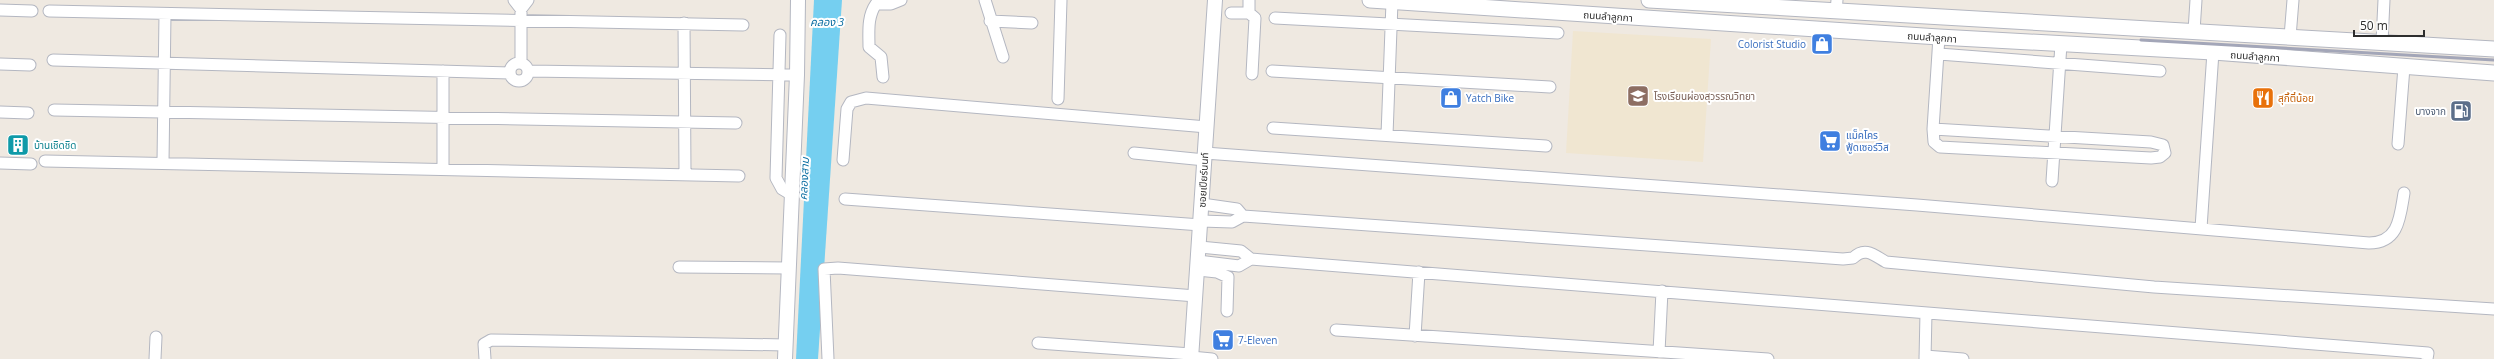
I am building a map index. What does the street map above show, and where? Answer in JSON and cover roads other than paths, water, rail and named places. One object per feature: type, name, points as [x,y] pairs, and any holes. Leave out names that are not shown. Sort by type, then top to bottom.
[{"type":"main road","name":"ถนนลำลูกกา","points":[[1370,0],[1392,2],[1447,2],[1939,37],[2213,52],[2494,73]]},
{"type":"main road","name":"ถนนลำลูกกา","points":[[1649,0],[1836,5],[2194,31],[2494,49]]},
{"type":"street","points":[[485,359],[484,344],[491,340],[786,352],[797,75],[798,0]]},
{"type":"street","points":[[883,77],[881,57],[869,46],[869,24],[872,10],[876,4],[891,4],[901,0]]},
{"type":"street","points":[[984,0],[1003,57]]},
{"type":"street","points":[[1058,100],[1061,0]]},
{"type":"street","name":"ซอยเปียร์นนท์","points":[[1191,357],[1200,247],[1215,0]]},
{"type":"street","points":[[1249,0],[1249,13]]},
{"type":"street","points":[[2194,31],[2196,0]]},
{"type":"street","points":[[2290,37],[2293,0]]},
{"type":"street","points":[[2382,42],[2384,0]]},
{"type":"street","points":[[1387,135],[1392,2]]},
{"type":"street","points":[[521,3],[521,63]]},
{"type":"street","points":[[0,10],[32,11]]},
{"type":"street","points":[[49,11],[521,22],[684,23],[743,25]]},
{"type":"street","points":[[1231,13],[1253,14],[1256,22],[1252,74]]},
{"type":"street","points":[[163,162],[165,14]]},
{"type":"street","points":[[1276,18],[1558,33]]},
{"type":"street","points":[[990,21],[1032,23]]},
{"type":"street","points":[[684,23],[685,173]]},
{"type":"street","points":[[780,35],[776,178],[782,189],[792,195]]},
{"type":"street","points":[[1933,129],[2163,144],[2165,153],[2160,157],[2151,158],[1940,147],[1934,142],[1933,129],[1939,37]]},
{"type":"street","points":[[2052,181],[2062,44]]},
{"type":"street","points":[[2201,228],[2213,52]]},
{"type":"street","points":[[1939,54],[2160,72]]},
{"type":"street","points":[[53,60],[510,73]]},
{"type":"street","points":[[521,63],[528,67],[529,71],[526,79],[518,81],[514,80],[510,73],[513,65],[521,63]]},
{"type":"street","points":[[0,64],[30,64]]},
{"type":"street","points":[[2398,144],[2404,67]]},
{"type":"street","points":[[443,71],[443,168]]},
{"type":"street","points":[[529,71],[684,72],[797,75]]},
{"type":"street","points":[[1272,71],[1388,79],[1550,87]]},
{"type":"street","points":[[843,160],[847,109],[851,102],[866,98],[1207,127]]},
{"type":"street","points":[[54,110],[736,122]]},
{"type":"street","points":[[0,112],[28,113]]},
{"type":"street","points":[[1273,128],[1546,146]]},
{"type":"street","points":[[1996,133],[1996,150]]},
{"type":"street","points":[[2120,141],[2120,157]]},
{"type":"street","points":[[1134,153],[1205,156],[2201,228],[2380,243],[2393,233],[2400,218],[2404,193]]},
{"type":"street","points":[[45,161],[163,162],[685,173],[739,176]]},
{"type":"street","points":[[0,163],[30,164]]},
{"type":"street","points":[[845,199],[1201,223],[1232,222],[1243,216],[1843,259],[1853,258],[1859,252],[1866,251],[1874,253],[1886,262],[2130,285],[2494,309]]},
{"type":"street","points":[[1202,204],[1237,209],[1243,216]]},
{"type":"street","points":[[1200,247],[1241,251],[1251,259],[2428,353],[2427,359]]},
{"type":"street","points":[[1198,265],[1239,266],[1251,259]]},
{"type":"street","points":[[1198,265],[1228,277],[1227,311]]},
{"type":"street","points":[[679,268],[789,268]]},
{"type":"street","points":[[828,359],[824,269],[838,268],[1196,296]]},
{"type":"street","points":[[1415,336],[1419,272]]},
{"type":"street","points":[[1659,352],[1662,292]]},
{"type":"street","points":[[1926,313],[1925,358],[1963,359]]},
{"type":"street","points":[[1336,330],[1768,359]]},
{"type":"street","points":[[155,359],[156,337]]},
{"type":"street","points":[[1038,343],[1212,359]]},
{"type":"water","name":"คลอง 3","points":[[814,0],[842,0],[818,359],[796,359]]},
{"type":"railway","points":[[2141,40],[2494,60]]},
{"type":"place","name":"Colorist Studio","points":[[1822,44]]},
{"type":"place","name":"โรงเรียนผ่องสุวรรณวิทยา","points":[[1638,96]]},
{"type":"place","name":"Yatch Bike","points":[[1451,98]]},
{"type":"place","name":"สุกี้ตี๋น้อย","points":[[2263,98]]},
{"type":"place","name":"บางจาก","points":[[2461,111]]},
{"type":"place","name":"แม็คโคร ฟู้ดเซอร์วิส","points":[[1830,141]]},
{"type":"place","name":"บ้านเชิดชิด","points":[[18,145]]},
{"type":"place","name":"7-Eleven","points":[[1223,340]]},
{"type":"water label","name":"คลองสาม","points":[[804,179]]}]
